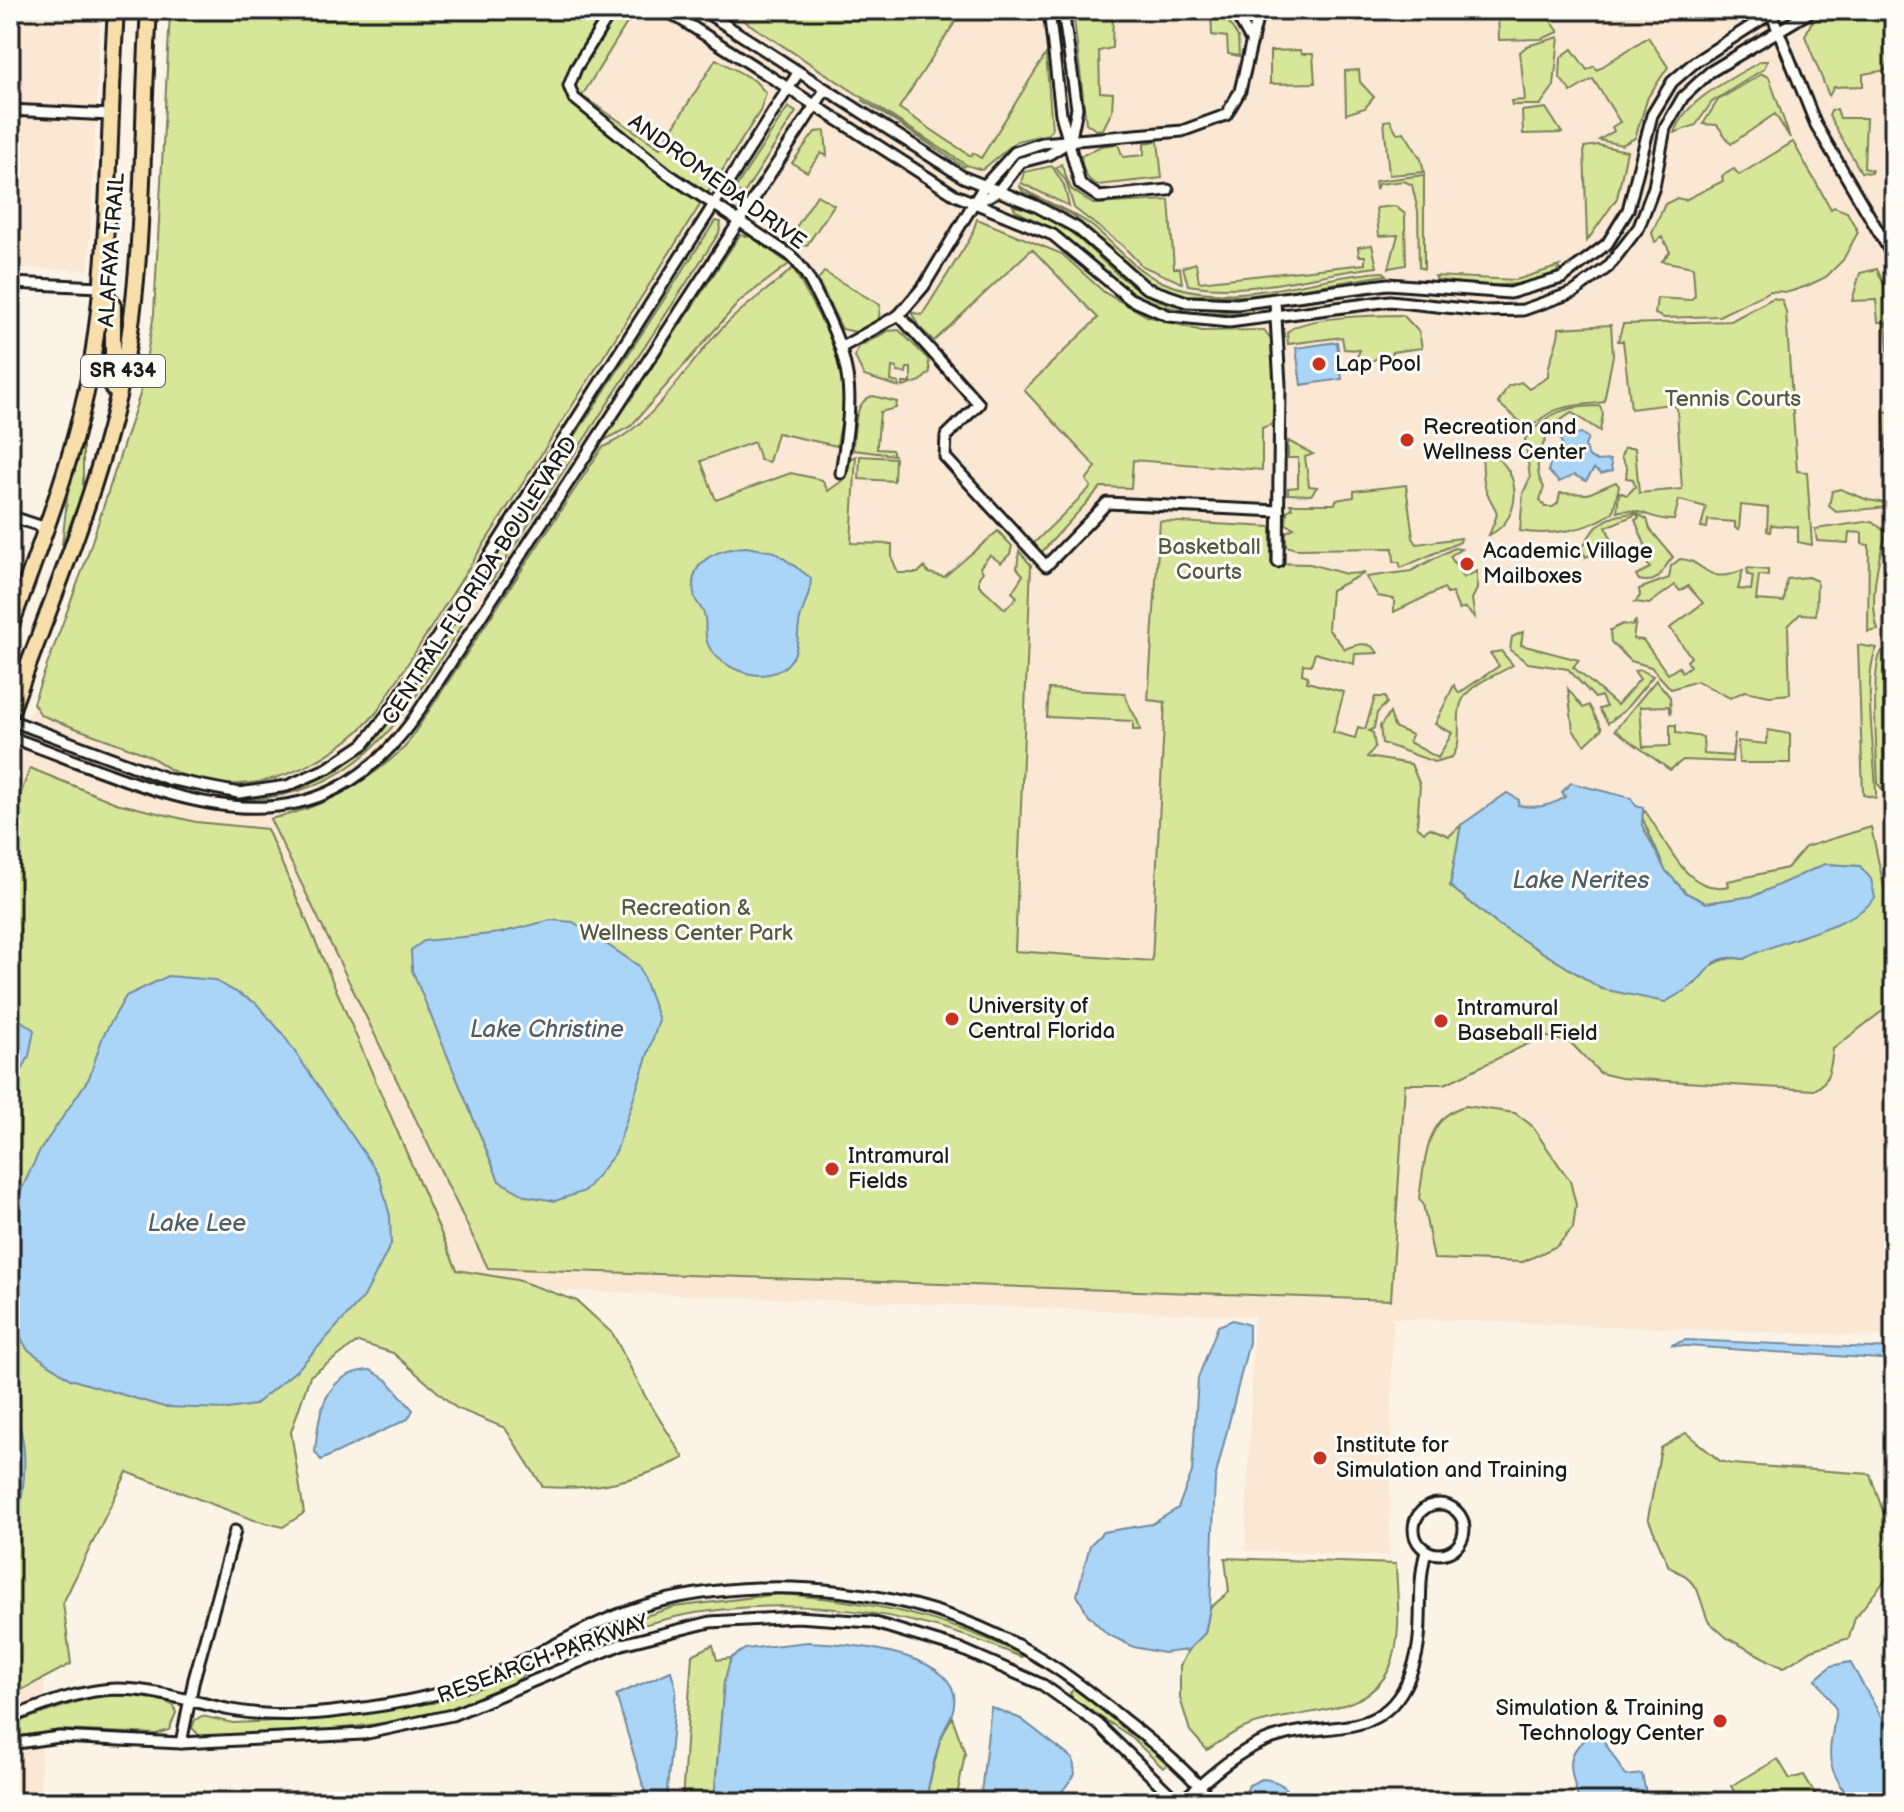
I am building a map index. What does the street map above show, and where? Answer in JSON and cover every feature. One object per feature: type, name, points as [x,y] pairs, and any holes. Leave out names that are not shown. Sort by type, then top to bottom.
[{"type":"main road","name":"ALAFAYA TRAIL","points":[[10,628],[46,528],[82,409],[101,287],[116,10]]},
{"type":"main road","name":"ALAFAYA TRAIL","points":[[10,714],[85,508],[114,413],[133,291],[149,10]]},
{"type":"main road","points":[[101,287],[113,306],[114,413]]},
{"type":"street","name":"ANDROMEDA DRIVE","points":[[612,10],[576,68],[569,86],[574,98],[668,174],[790,255],[804,269],[842,347],[851,384],[841,473]]},
{"type":"street","points":[[666,10],[955,195],[1053,235],[1114,288],[1151,310],[1198,321],[1277,318],[1350,305],[1415,302],[1503,312],[1557,300],[1591,282],[1621,253],[1639,227],[1654,187],[1665,128],[1683,97],[1710,72],[1813,10]]},
{"type":"street","points":[[702,10],[963,177],[1056,215],[1092,241],[1132,279],[1162,296],[1211,304],[1275,301],[1343,287],[1414,284],[1510,293],[1562,278],[1607,244],[1628,210],[1638,182],[1652,115],[1672,82],[1695,62],[1772,11],[1821,136],[1894,258]]},
{"type":"street","points":[[1049,10],[1061,114],[1070,142],[1074,173],[1080,184],[1099,197],[1168,190]]},
{"type":"street","points":[[975,204],[998,191],[1021,162],[1048,155],[1070,142],[1077,108],[1063,10]]},
{"type":"street","points":[[1234,10],[1252,42]]},
{"type":"street","points":[[842,347],[899,315],[924,286],[984,186],[1015,152],[1042,143],[1182,131],[1226,115],[1240,91],[1259,10]]},
{"type":"street","name":"CENTRAL FLORIDA BOULEVARD","points":[[10,720],[168,779],[239,793],[287,786],[328,768],[364,744],[392,708],[798,73]]},
{"type":"street","name":"CENTRAL FLORIDA BOULEVARD","points":[[10,737],[189,801],[238,809],[283,806],[325,795],[361,774],[392,749],[415,717],[825,90]]},
{"type":"street","points":[[10,110],[110,115]]},
{"type":"street","points":[[1638,182],[1654,187]]},
{"type":"street","points":[[10,283],[101,287]]},
{"type":"street","points":[[1414,284],[1415,302]]},
{"type":"street","points":[[1275,301],[1278,562]]},
{"type":"street","points":[[899,315],[979,404],[946,436],[945,457],[1046,566],[1107,503],[1279,511]]},
{"type":"street","points":[[10,516],[46,528]]},
{"type":"street","points":[[1427,1506],[1451,1507],[1464,1524],[1462,1540],[1443,1555],[1426,1552],[1414,1536],[1415,1519],[1427,1506]]},
{"type":"street","points":[[181,1743],[189,1700],[235,1531]]},
{"type":"street","points":[[1180,1802],[1263,1742],[1291,1732],[1352,1728],[1390,1707],[1404,1688],[1414,1665],[1419,1575],[1426,1552]]},
{"type":"street","name":"RESEARCH PARKWAY","points":[[10,1718],[91,1691],[147,1690],[235,1711],[289,1714],[400,1703],[480,1680],[603,1621],[651,1603],[747,1589],[819,1590],[884,1599],[955,1619],[1020,1646],[1085,1688],[1200,1785],[1212,1802]]},
{"type":"street","name":"RESEARCH PARKWAY","points":[[10,1744],[59,1737],[181,1743],[363,1734],[452,1715],[622,1644],[710,1622],[797,1617],[872,1622],[961,1649],[1043,1685],[1098,1724],[1180,1802]]},
{"type":"shaded area","points":[[10,10],[80,12],[91,15],[100,26],[89,270],[10,268]]},
{"type":"shaded area","name":"University of Central Florida","points":[[172,10],[1894,10],[1894,1337],[1393,1318],[1389,1556],[1245,1551],[1254,1316],[65,1272],[39,1802],[11,1802],[10,766],[115,480],[140,394],[154,314]]},
{"type":"green space","points":[[195,10],[635,10],[582,96],[660,148],[716,59],[755,81],[766,93],[760,111],[377,712],[336,749],[312,763],[260,782],[232,784],[204,781],[177,773],[145,754],[41,715],[33,703],[85,563],[140,394],[154,314],[170,13]]},
{"type":"green space","points":[[750,10],[963,10],[899,108],[971,156],[973,153],[981,158],[1046,54],[1052,129],[1048,134],[1017,141],[982,170],[964,167],[862,100],[965,164],[743,20]]},
{"type":"green space","points":[[1073,10],[1113,10],[1112,48],[1099,51],[1100,92],[1113,93],[1112,111],[1103,129],[1096,130],[1086,123]]},
{"type":"green space","points":[[1211,10],[1221,10],[1238,37],[1239,56],[1228,54],[1227,37],[1212,35]]},
{"type":"green space","points":[[1498,10],[1543,10],[1559,32],[1541,39],[1499,40]]},
{"type":"green space","points":[[1832,10],[1894,10],[1894,73],[1889,74],[1886,70],[1863,74],[1863,86],[1834,87],[1829,96],[1805,36],[1811,23]]},
{"type":"green space","points":[[1559,37],[1554,86],[1540,105],[1512,105],[1511,101],[1525,100],[1520,52],[1527,46]]},
{"type":"green space","points":[[1648,37],[1668,67],[1648,97],[1635,138],[1622,145],[1599,140],[1614,131],[1612,127],[1620,122],[1593,79],[1571,92],[1560,78],[1561,57],[1572,49],[1587,70],[1594,66],[1597,70]]},
{"type":"green space","points":[[1300,50],[1302,54],[1313,54],[1315,83],[1270,84],[1270,51]]},
{"type":"green space","points":[[1761,61],[1767,61],[1764,69],[1712,102],[1696,125],[1674,133],[1679,121],[1699,100]]},
{"type":"green space","points":[[1359,70],[1360,82],[1374,97],[1365,108],[1346,114],[1345,71]]},
{"type":"green space","points":[[1762,74],[1769,77],[1790,138],[1775,114],[1731,144],[1717,125],[1703,124],[1718,100]]},
{"type":"green space","points":[[788,107],[796,112],[743,195],[734,190]]},
{"type":"green space","points":[[1546,108],[1562,133],[1523,134],[1522,111]]},
{"type":"green space","points":[[1837,109],[1840,118],[1866,118],[1864,168],[1872,170],[1872,173],[1861,172],[1829,116],[1831,111]]},
{"type":"green space","points":[[1390,120],[1397,133],[1404,132],[1421,159],[1424,172],[1389,175],[1384,121]]},
{"type":"green space","points":[[825,131],[827,156],[821,153],[807,172],[792,163],[815,132]]},
{"type":"green space","points":[[1158,141],[1162,178],[1098,185],[1085,174],[1081,156],[1101,146],[1118,144],[1123,157],[1144,155],[1144,143]]},
{"type":"green space","points":[[1793,142],[1831,209],[1834,207],[1847,212],[1858,232],[1843,260],[1826,277],[1807,286],[1789,292],[1770,291],[1719,316],[1664,318],[1655,314],[1657,298],[1690,300],[1695,296],[1693,267],[1662,261],[1670,252],[1662,237],[1655,242],[1652,233],[1665,204],[1677,198],[1685,200],[1723,181],[1722,176],[1734,169],[1739,175]]},
{"type":"green space","points":[[1598,145],[1627,151],[1617,198],[1587,241],[1584,147]]},
{"type":"green space","points":[[1061,164],[1071,189],[1093,204],[1169,200],[1174,268],[1180,268],[1182,283],[1142,266],[1123,246],[1074,208],[1066,181],[1056,168]]},
{"type":"green space","points":[[1052,166],[1064,185],[1069,206],[1021,183],[1024,172]]},
{"type":"green space","points":[[1424,175],[1424,269],[1419,267],[1418,211],[1412,185],[1404,181],[1378,184],[1376,190],[1375,181]]},
{"type":"green space","points":[[1019,185],[1088,223],[1145,273],[1181,288],[1210,293],[1239,293],[1356,275],[1384,272],[1386,275],[1256,296],[1184,295],[1149,283],[1128,268],[1073,215],[1023,192]]},
{"type":"green space","points":[[817,195],[834,205],[807,245],[801,246],[783,232],[791,235]]},
{"type":"green space","points":[[1013,206],[1052,219],[1147,295],[1185,307],[1251,309],[1253,312],[1200,314],[1151,303],[1118,283],[1061,233],[1016,211]]},
{"type":"green space","points":[[1395,206],[1405,214],[1406,265],[1389,268],[1398,235],[1379,236],[1376,208]]},
{"type":"green space","points":[[977,219],[1062,254],[1105,293],[1147,316],[1202,331],[1264,330],[1272,340],[1275,423],[1262,428],[1262,470],[1133,460],[1131,488],[1101,487],[1040,554],[1032,545],[1091,487],[1086,480],[1096,467],[1024,390],[1098,318],[1032,249],[934,341],[919,327],[911,312],[922,315],[971,237]]},
{"type":"green space","points":[[715,221],[721,222],[719,233],[491,582],[485,584],[484,576]]},
{"type":"green space","points":[[740,235],[752,237],[789,264],[740,301],[631,426],[603,441]]},
{"type":"green space","points":[[1372,245],[1377,267],[1259,286],[1212,288],[1188,285],[1183,267],[1196,263],[1199,282],[1365,264],[1365,256],[1359,256],[1358,247]]},
{"type":"green space","points":[[1560,266],[1556,274],[1512,285],[1468,284],[1437,280],[1435,276],[1516,280]]},
{"type":"green space","name":"Recreation & Wellness Center Park","points":[[793,268],[844,363],[844,407],[837,446],[777,433],[769,462],[760,460],[754,442],[701,461],[716,500],[791,473],[822,480],[828,491],[846,478],[851,458],[856,456],[851,543],[892,544],[892,558],[898,573],[918,573],[924,567],[929,573],[944,577],[998,531],[1012,546],[1010,554],[1001,563],[990,555],[980,567],[983,572],[979,585],[1005,609],[1017,597],[1012,592],[1023,575],[1017,568],[1019,551],[1031,565],[1015,951],[1152,961],[1165,702],[1148,700],[1160,521],[1271,527],[1271,563],[1310,564],[1346,574],[1365,573],[1331,590],[1328,629],[1345,649],[1367,645],[1378,653],[1355,654],[1354,664],[1315,653],[1311,665],[1303,664],[1302,674],[1308,676],[1307,682],[1344,692],[1333,732],[1355,738],[1358,727],[1365,729],[1375,697],[1385,697],[1387,703],[1377,713],[1374,728],[1369,731],[1373,733],[1375,747],[1367,757],[1411,764],[1420,785],[1417,826],[1424,832],[1430,828],[1449,836],[1461,825],[1450,886],[1497,924],[1602,989],[1695,984],[1710,967],[1722,960],[1744,959],[1761,948],[1803,936],[1875,898],[1860,866],[1825,864],[1754,896],[1706,903],[1686,893],[1665,870],[1641,815],[1645,811],[1679,863],[1700,883],[1714,887],[1729,886],[1728,881],[1787,868],[1805,847],[1871,827],[1894,933],[1894,1002],[1833,1049],[1827,1078],[1814,1090],[1621,1078],[1600,1073],[1571,1043],[1544,1036],[1445,1084],[1405,1084],[1391,1300],[488,1268],[270,819],[309,808],[343,793],[374,773],[405,747],[602,448],[638,425],[722,328]]},
{"type":"green space","points":[[1877,269],[1894,307],[1894,444],[1886,452],[1884,412],[1892,411],[1886,322],[1878,322],[1876,300],[1852,301],[1860,273]]},
{"type":"green space","points":[[824,272],[880,305],[879,319],[856,332],[842,329],[818,280]]},
{"type":"green space","name":"Tennis Courts","points":[[1773,298],[1782,300],[1786,312],[1797,471],[1807,472],[1812,545],[1798,542],[1798,527],[1771,525],[1770,532],[1767,531],[1768,508],[1741,505],[1739,529],[1735,528],[1735,522],[1708,520],[1707,528],[1701,527],[1706,507],[1679,500],[1674,520],[1632,511],[1617,512],[1619,492],[1627,495],[1635,487],[1633,479],[1626,478],[1627,468],[1621,457],[1624,448],[1635,448],[1639,493],[1682,489],[1677,409],[1671,404],[1631,409],[1623,341],[1618,341],[1623,324],[1731,321]]},
{"type":"green space","points":[[1403,315],[1419,332],[1422,348],[1392,352],[1392,357],[1386,359],[1384,354],[1358,369],[1356,359],[1360,350],[1344,349],[1342,337],[1288,344],[1287,333],[1307,323]]},
{"type":"green space","points":[[1611,325],[1613,355],[1604,402],[1556,410],[1529,429],[1498,403],[1508,386],[1521,382],[1529,389],[1548,377],[1559,328]]},
{"type":"green space","points":[[899,330],[928,359],[930,372],[921,381],[903,387],[903,383],[911,383],[911,368],[907,368],[906,373],[897,372],[897,368],[892,367],[891,381],[899,383],[899,387],[864,376],[855,357],[858,347],[888,331]]},
{"type":"green space","points":[[873,396],[897,402],[896,408],[880,412],[877,445],[877,449],[892,450],[894,455],[853,450],[859,410],[862,403]]},
{"type":"green space","points":[[1600,406],[1603,414],[1600,431],[1572,413],[1548,435],[1539,456],[1539,478],[1544,487],[1540,500],[1545,507],[1553,507],[1558,503],[1560,493],[1588,494],[1616,482],[1619,486],[1613,512],[1581,528],[1543,533],[1520,531],[1523,493],[1530,478],[1525,439],[1541,422],[1558,412]]},
{"type":"green space","points":[[1288,441],[1313,454],[1305,457],[1309,486],[1317,487],[1311,495],[1288,494],[1288,488],[1298,487],[1298,458],[1288,458]]},
{"type":"green space","points":[[83,443],[83,492],[62,545],[68,490]]},
{"type":"green space","points":[[1482,451],[1505,466],[1512,477],[1514,490],[1514,504],[1509,516],[1501,527],[1489,535],[1496,511],[1485,486]]},
{"type":"green space","points":[[860,456],[895,458],[894,481],[859,479]]},
{"type":"green space","points":[[1406,485],[1413,538],[1417,544],[1461,538],[1460,542],[1401,568],[1399,562],[1394,562],[1393,548],[1296,549],[1286,546],[1286,532],[1294,528],[1286,524],[1287,511],[1292,508],[1290,504],[1335,504],[1336,500],[1354,497],[1354,491]]},
{"type":"green space","points":[[1840,489],[1886,503],[1889,507],[1836,512],[1829,506],[1832,491]]},
{"type":"green space","points":[[1635,513],[1606,527],[1614,545],[1586,557],[1582,550],[1596,528],[1609,519]]},
{"type":"green space","points":[[1637,514],[1647,519],[1650,529],[1673,557],[1657,578],[1647,581],[1639,580],[1636,575],[1650,568],[1640,550],[1646,547],[1635,520],[1639,518]]},
{"type":"green space","points":[[1872,521],[1887,533],[1875,581],[1874,607],[1878,630],[1868,632],[1869,545],[1862,544],[1862,533],[1849,532],[1848,543],[1817,541],[1815,529]]},
{"type":"green space","points":[[1454,548],[1461,549],[1450,556],[1463,578],[1477,571],[1477,589],[1472,599],[1475,618],[1465,608],[1459,610],[1452,593],[1447,594],[1444,588],[1394,612],[1394,599],[1378,596],[1366,577],[1411,571]]},
{"type":"green space","points":[[1680,559],[1689,560],[1721,576],[1743,570],[1738,589],[1751,590],[1753,576],[1748,575],[1747,568],[1768,570],[1768,576],[1759,575],[1756,600],[1784,602],[1787,579],[1808,577],[1817,581],[1816,615],[1800,614],[1788,626],[1790,694],[1770,696],[1745,691],[1730,698],[1697,681],[1671,689],[1651,667],[1631,661],[1611,642],[1610,630],[1623,624],[1632,626],[1636,620],[1633,639],[1643,640],[1668,674],[1679,667],[1682,672],[1690,666],[1687,661],[1691,657],[1670,628],[1703,603],[1688,586],[1680,591],[1675,585],[1649,604],[1635,602],[1640,596],[1639,589],[1669,578],[1671,566]]},
{"type":"green space","points":[[458,619],[462,625],[420,690],[375,745],[349,767],[319,783],[283,795],[241,800],[301,788],[336,771],[363,751]]},
{"type":"green space","points":[[1523,632],[1521,645],[1579,660],[1573,667],[1617,705],[1640,679],[1634,671],[1641,670],[1653,676],[1625,710],[1608,723],[1599,709],[1606,707],[1601,696],[1595,698],[1568,669],[1528,663],[1510,650],[1512,637]]},
{"type":"green space","points":[[1858,645],[1877,648],[1870,679],[1876,798],[1863,795]]},
{"type":"green space","points":[[1501,651],[1513,665],[1482,682],[1465,696],[1459,710],[1458,742],[1452,757],[1434,762],[1382,743],[1380,726],[1390,713],[1394,727],[1412,735],[1409,742],[1438,758],[1452,733],[1435,724],[1454,685],[1459,693],[1499,666],[1490,653]]},
{"type":"green space","points":[[1882,651],[1883,790],[1878,784],[1875,714],[1876,675]]},
{"type":"green space","points":[[1656,680],[1670,697],[1671,714],[1668,706],[1640,707],[1643,747],[1670,746],[1670,725],[1676,725],[1676,733],[1703,737],[1704,754],[1732,756],[1735,733],[1732,762],[1683,760],[1670,770],[1615,730]]},
{"type":"green space","points":[[1049,689],[1125,693],[1140,730],[1133,730],[1133,721],[1047,717]]},
{"type":"green space","points":[[1568,689],[1583,708],[1589,705],[1602,729],[1585,745],[1573,730]]},
{"type":"green space","points":[[1768,730],[1790,734],[1790,763],[1739,763],[1738,741],[1766,744]]},
{"type":"green space","points":[[30,768],[116,803],[196,822],[267,829],[457,1270],[517,1280],[577,1301],[613,1334],[645,1396],[684,1458],[615,1482],[579,1487],[543,1487],[505,1428],[456,1408],[393,1353],[358,1342],[310,1376],[291,1432],[304,1513],[283,1527],[254,1520],[127,1472],[63,1603],[71,1664],[10,1696],[10,824]]},
{"type":"green space","points":[[1466,1106],[1515,1113],[1531,1125],[1570,1181],[1576,1205],[1573,1228],[1557,1246],[1523,1262],[1434,1259],[1423,1204],[1419,1198],[1426,1156],[1429,1142],[1442,1119]]},
{"type":"green space","points":[[1686,1433],[1720,1461],[1732,1464],[1870,1474],[1894,1543],[1894,1569],[1855,1618],[1849,1638],[1812,1650],[1783,1668],[1727,1638],[1708,1621],[1697,1589],[1686,1576],[1669,1567],[1648,1518],[1661,1448]]},
{"type":"green space","points":[[1225,1558],[1396,1564],[1397,1643],[1390,1667],[1379,1684],[1364,1696],[1346,1704],[1244,1728],[1207,1750],[1190,1731],[1180,1698],[1180,1666],[1188,1650],[1205,1633],[1210,1608],[1229,1592]]},
{"type":"green space","points":[[778,1594],[904,1612],[963,1630],[1023,1655],[1021,1657],[969,1637],[915,1622],[859,1612],[803,1607],[746,1607],[691,1614],[636,1627],[583,1647],[578,1644],[579,1637],[674,1607]]},
{"type":"green space","points":[[713,1645],[717,1660],[731,1658],[724,1683],[714,1802],[682,1802],[692,1655]]},
{"type":"green space","points":[[519,1669],[524,1675],[495,1693],[415,1718],[277,1733],[200,1736],[192,1728],[195,1720],[202,1716],[233,1723],[312,1719],[433,1703]]},
{"type":"green space","points":[[1074,1689],[1131,1730],[1167,1765],[1163,1768],[1130,1736],[1073,1699],[1070,1693]]},
{"type":"green space","points":[[95,1696],[156,1699],[174,1706],[176,1713],[169,1730],[156,1734],[60,1730],[10,1738],[10,1724]]},
{"type":"green space","points":[[952,1717],[965,1753],[956,1802],[925,1802],[940,1740]]},
{"type":"green space","points":[[1778,1759],[1790,1779],[1804,1775],[1820,1802],[1741,1802],[1731,1786]]},
{"type":"water","name":"Lap Pool","points":[[1337,342],[1342,379],[1301,385],[1296,348]]},
{"type":"water","points":[[1581,433],[1588,438],[1585,446],[1589,457],[1597,461],[1610,460],[1612,471],[1601,474],[1594,469],[1586,481],[1574,475],[1559,482],[1548,471],[1551,461],[1564,452],[1560,438]]},
{"type":"water","points":[[746,547],[775,552],[811,578],[794,655],[786,666],[765,675],[729,666],[711,650],[704,614],[695,598],[693,585],[699,566],[706,559],[724,551]]},
{"type":"water","name":"Lake Nerites","points":[[1571,783],[1631,798],[1636,806],[1643,808],[1642,825],[1665,870],[1686,893],[1706,903],[1754,896],[1825,864],[1860,866],[1871,879],[1875,898],[1850,917],[1833,925],[1744,959],[1719,960],[1691,987],[1665,1002],[1602,989],[1497,924],[1450,886],[1461,825],[1507,793],[1519,800],[1518,805],[1542,806],[1565,797],[1562,792]]},
{"type":"water","name":"Lake Christine","points":[[551,920],[573,922],[639,966],[659,1020],[616,1152],[585,1191],[555,1201],[526,1196],[499,1181],[412,970],[411,950],[424,941],[500,933]]},
{"type":"water","name":"Lake Lee","points":[[168,976],[214,980],[256,1003],[282,1033],[379,1175],[390,1216],[391,1244],[364,1297],[298,1369],[254,1405],[228,1409],[164,1407],[70,1379],[27,1349],[10,1317],[10,1214],[39,1152],[89,1078],[103,1036],[126,996]]},
{"type":"water","points":[[10,1013],[34,1030],[29,1056],[10,1095]]},
{"type":"water","points":[[1233,1320],[1249,1325],[1249,1342],[1215,1479],[1210,1608],[1205,1633],[1188,1650],[1163,1653],[1134,1647],[1107,1634],[1088,1615],[1077,1595],[1090,1545],[1103,1532],[1152,1524],[1178,1508],[1192,1472],[1198,1378],[1218,1326]]},
{"type":"water","points":[[1686,1340],[1894,1349],[1894,1360],[1671,1345]]},
{"type":"water","points":[[371,1370],[388,1381],[413,1410],[408,1419],[321,1460],[315,1452],[318,1424],[326,1398],[343,1378],[355,1372]]},
{"type":"water","points":[[10,1406],[23,1439],[24,1478],[10,1553]]},
{"type":"water","points":[[808,1642],[891,1652],[933,1668],[947,1679],[954,1694],[954,1707],[942,1735],[925,1802],[714,1802],[724,1683],[731,1658],[745,1649]]},
{"type":"water","points":[[1850,1662],[1894,1739],[1892,1802],[1853,1802],[1832,1768],[1830,1748],[1836,1709],[1816,1679],[1831,1666]]},
{"type":"water","points":[[671,1671],[676,1689],[666,1802],[648,1802],[616,1695]]},
{"type":"water","points":[[991,1707],[1021,1719],[1073,1759],[1075,1774],[1054,1802],[980,1802]]},
{"type":"water","points":[[1598,1732],[1626,1776],[1642,1774],[1646,1793],[1636,1802],[1578,1798],[1571,1767],[1574,1752]]},
{"type":"water","points":[[1262,1779],[1283,1786],[1298,1802],[1242,1802],[1249,1785]]},
{"type":"place","name":"Lap Pool","points":[[1319,364]]},
{"type":"place","name":"Recreation and Wellness Center","points":[[1407,440]]},
{"type":"place","name":"Academic Village Mailboxes","points":[[1467,564]]},
{"type":"place","name":"University of Central Florida","points":[[952,1019]]},
{"type":"place","name":"Intramural Baseball Field","points":[[1441,1021]]},
{"type":"place","name":"Intramural Fields","points":[[832,1169]]},
{"type":"place","name":"Institute for Simulation and Training","points":[[1320,1458]]},
{"type":"place","name":"Simulation & Training Technology Center","points":[[1720,1721]]},
{"type":"park label","name":"Basketball Courts","points":[[1209,560]]}]
